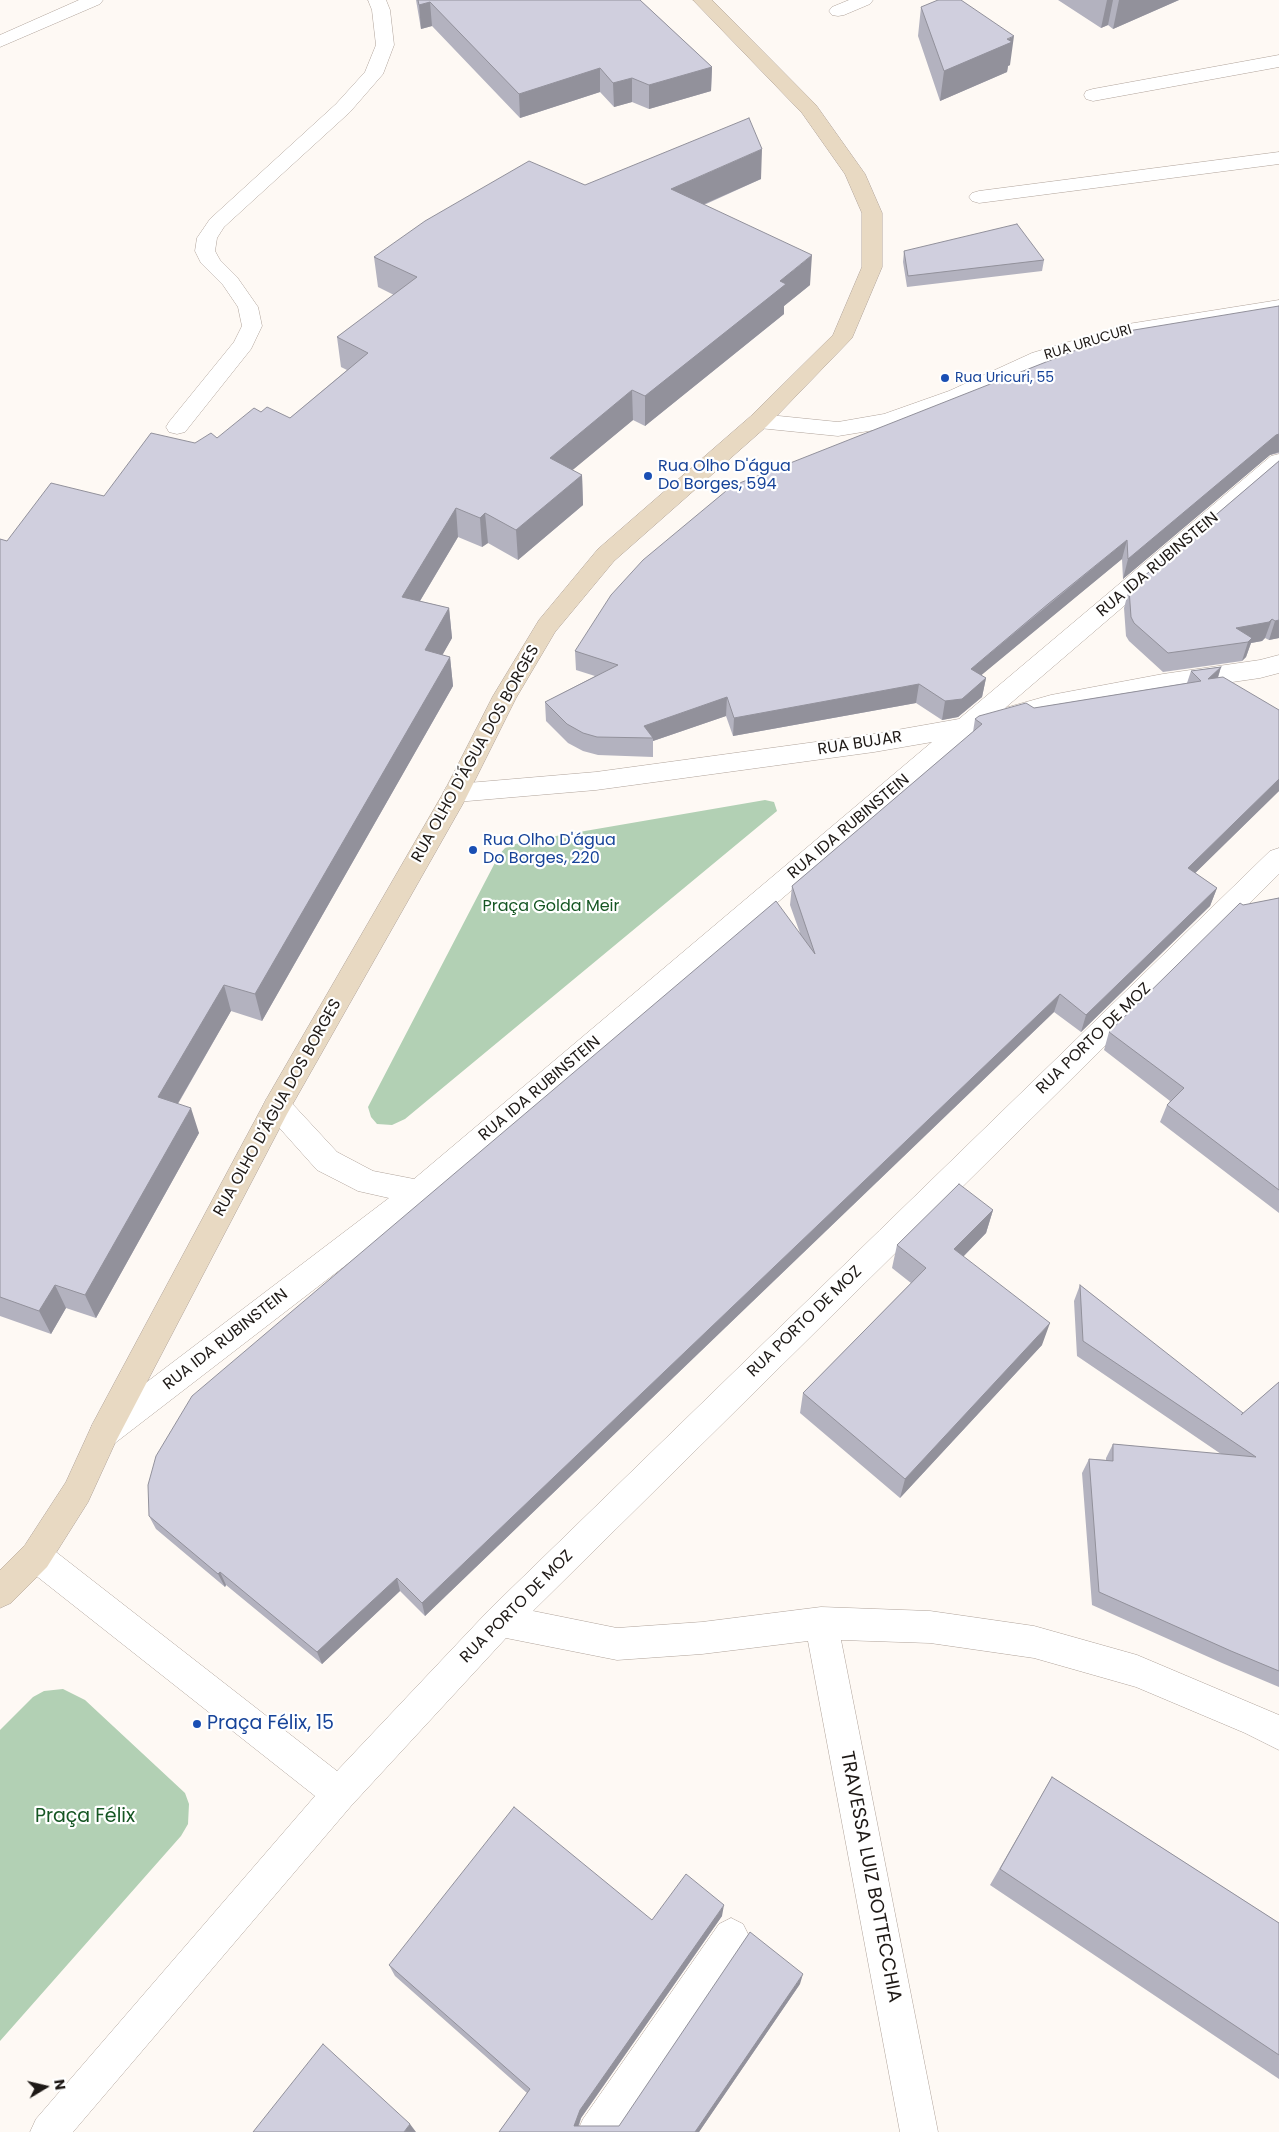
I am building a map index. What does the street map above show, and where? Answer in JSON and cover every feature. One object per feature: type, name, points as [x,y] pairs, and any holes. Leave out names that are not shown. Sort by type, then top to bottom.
[{"type":"main road","name":"RUA OLHO D'ÁGUA DOS BORGES","points":[[0,1592],[36,1556],[77,1492],[104,1433],[276,1106],[456,793],[505,696],[547,626],[606,555],[759,421],[842,338],[872,267],[872,213],[855,174],[809,109],[702,0]]},
{"type":"street","points":[[0,42],[94,0]]},
{"type":"street","points":[[177,427],[244,344],[252,326],[248,308],[230,281],[211,263],[205,251],[207,238],[217,224],[343,108],[374,74],[385,45],[381,10],[377,0]]},
{"type":"street","points":[[838,12],[864,0]]},
{"type":"street","points":[[1093,95],[1279,61]]},
{"type":"street","points":[[979,197],[1279,158]]},
{"type":"street","name":"RUA URUCURI","points":[[759,421],[838,429],[887,421],[957,396],[1039,358],[1135,329],[1279,306]]},
{"type":"street","name":"RUA IDA RUBINSTEIN","points":[[104,1433],[419,1192],[1279,461]]},
{"type":"street","name":"RUA BUJAR","points":[[456,793],[596,781],[874,743],[967,727],[1051,704],[1163,683],[1273,668]]},
{"type":"street","name":"RUA PORTO DE MOZ","points":[[339,1794],[500,1622],[1279,858]]},
{"type":"street","points":[[276,1106],[327,1161],[368,1182],[419,1192]]},
{"type":"street","points":[[36,1556],[339,1794],[49,2132]]},
{"type":"street","points":[[500,1622],[617,1644],[702,1638],[821,1623],[930,1627],[1034,1642],[1136,1672],[1257,1721],[1279,1733]]},
{"type":"street","name":"TRAVESSA LUIZ BOTTECCHIA","points":[[821,1623],[919,2132]]},
{"type":"street","points":[[596,2132],[731,1936]]},
{"type":"green space","name":"Praça Golda Meir","points":[[765,800],[774,802],[777,811],[405,1119],[392,1125],[377,1124],[371,1117],[368,1107],[499,855],[505,848],[521,842]]},
{"type":"green space","name":"Praça Félix","points":[[63,1689],[85,1700],[185,1793],[189,1804],[188,1824],[181,1836],[0,2041],[0,1730],[33,1697],[44,1691]]},
{"type":"building","points":[[418,0],[640,0],[712,67],[649,85],[632,78],[613,83],[600,68],[519,94],[430,2],[419,5]]},
{"type":"building","points":[[938,0],[961,0],[1014,36],[1007,39],[1012,42],[944,71],[921,7]]},
{"type":"building","points":[[749,118],[762,149],[671,189],[812,255],[780,281],[786,284],[645,396],[632,390],[550,458],[582,475],[516,530],[485,513],[480,518],[456,508],[402,597],[449,608],[425,650],[450,657],[255,994],[224,985],[158,1097],[191,1108],[85,1295],[55,1285],[39,1311],[0,1297],[0,539],[7,541],[51,483],[104,496],[151,433],[195,443],[211,433],[217,438],[254,408],[261,412],[267,407],[290,418],[368,353],[337,337],[417,277],[374,257],[425,221],[529,161],[585,185]]},
{"type":"building","points":[[1017,224],[1044,260],[908,276],[904,251]]},
{"type":"building","points":[[1279,306],[1279,434],[1128,559],[1127,540],[1048,604],[971,669],[986,678],[962,699],[945,701],[919,684],[734,718],[727,697],[644,726],[653,738],[597,737],[583,733],[567,724],[545,702],[618,665],[575,651],[611,595],[643,560],[732,486],[1122,332]]},
{"type":"building","points":[[1279,461],[1279,620],[1275,621],[1272,619],[1269,622],[1236,628],[1252,638],[1248,642],[1168,653],[1134,623],[1131,617],[1129,589]]},
{"type":"building","points":[[1221,667],[1208,679],[1223,677],[1279,710],[1279,779],[1188,868],[1217,888],[1086,1015],[1060,994],[422,1603],[397,1578],[317,1652],[220,1572],[218,1574],[149,1516],[148,1485],[156,1456],[192,1396],[776,901],[815,954],[792,886],[982,724],[975,719],[979,716],[1026,703],[1034,708],[1201,681],[1191,671]]},
{"type":"building","points":[[1279,898],[1279,1190],[1167,1105],[1184,1088],[1109,1032],[1240,903],[1243,905]]},
{"type":"building","points":[[959,1184],[993,1210],[954,1249],[1050,1323],[905,1479],[803,1393],[926,1268],[897,1245]]},
{"type":"building","points":[[1080,1285],[1243,1413],[1241,1415],[1279,1382],[1279,1671],[1099,1592],[1089,1459],[1113,1461],[1113,1444],[1256,1457],[1083,1341]]},
{"type":"building","points":[[1052,1777],[1279,1923],[1279,2055],[1000,1869]]},
{"type":"building","points":[[514,1807],[652,1920],[686,1874],[724,1905],[580,2110],[574,2126],[619,2126],[750,1932],[803,1974],[695,2132],[499,2132],[530,2089],[389,1965]]},
{"type":"building","points":[[323,2044],[410,2124],[404,2132],[253,2132]]},
{"type":"place","name":"Rua Uricuri, 55","points":[[945,378]]},
{"type":"place","name":"Rua Olho D'água Do Borges, 594","points":[[648,476]]},
{"type":"place","name":"Rua Olho D'água Do Borges, 220","points":[[473,850]]},
{"type":"place","name":"Praça Félix, 15","points":[[197,1724]]}]
